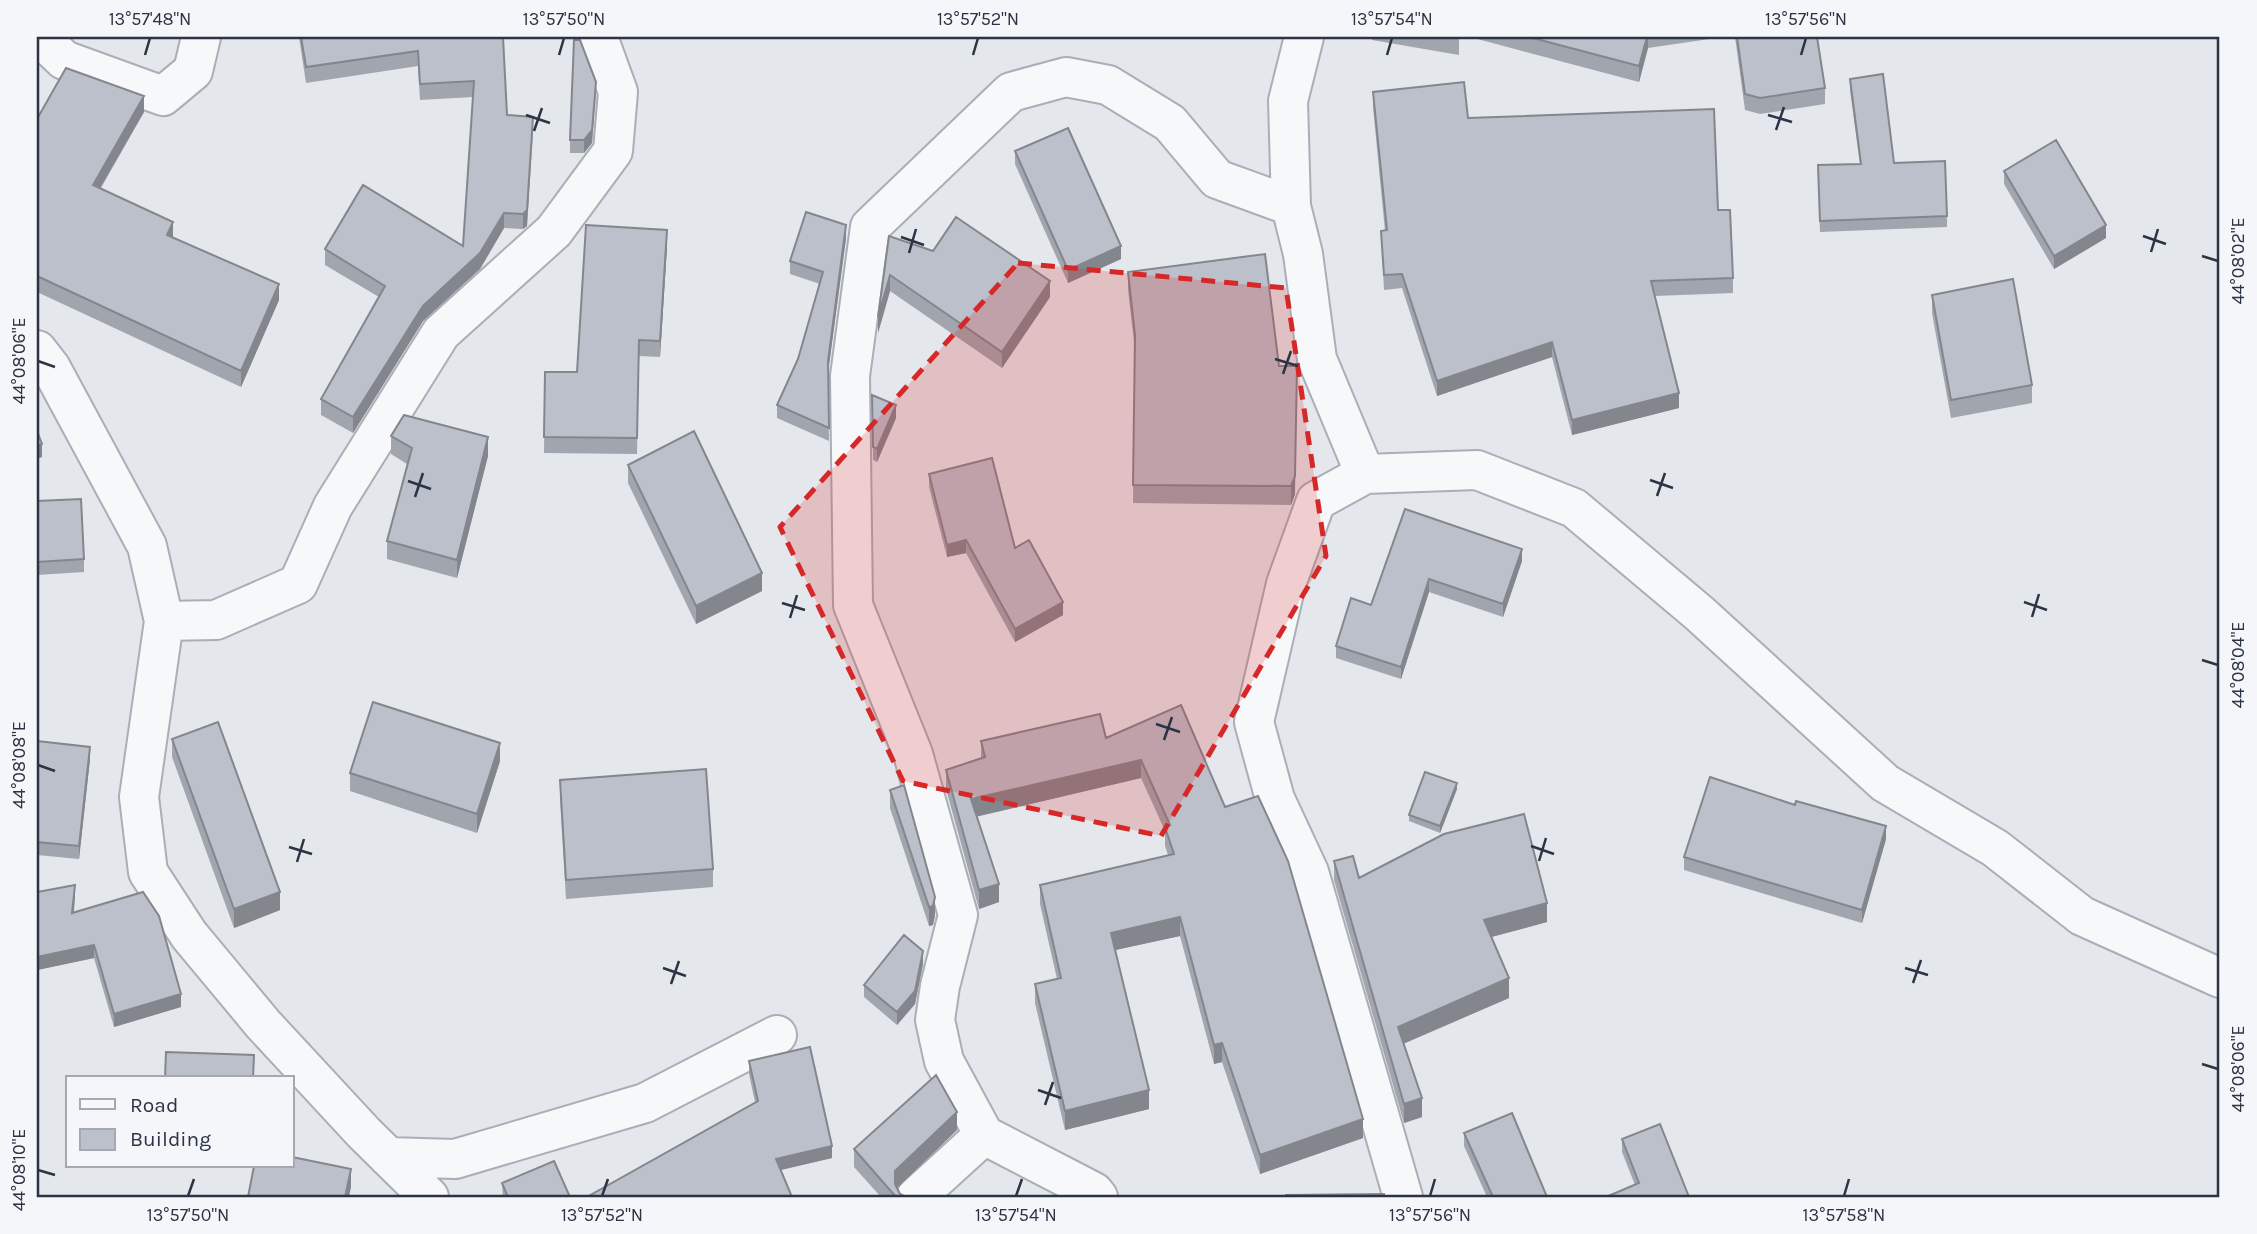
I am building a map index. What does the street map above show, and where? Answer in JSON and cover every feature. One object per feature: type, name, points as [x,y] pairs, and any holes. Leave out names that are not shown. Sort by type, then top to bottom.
[{"type":"street","points":[[40,37],[64,60],[163,96],[192,71],[201,37]]},
{"type":"street","points":[[164,621],[216,620],[298,584],[333,506],[441,333],[554,231],[613,150],[618,92],[598,37]]},
{"type":"street","points":[[1304,37],[1288,101],[1291,206],[1303,254],[1317,359],[1366,474]]},
{"type":"street","points":[[1098,1197],[1094,1192],[984,1135],[944,1060],[935,1020],[940,986],[958,915],[913,754],[853,605],[850,376],[870,227],[1011,92],[1066,76],[1108,85],[1170,123],[1217,179],[1291,206]]},
{"type":"street","points":[[37,350],[51,368],[147,546],[164,621],[139,797],[148,872],[189,935],[263,1024],[429,1197]]},
{"type":"street","points":[[1403,1197],[1309,872],[1275,799],[1254,722],[1286,584],[1315,501],[1366,474],[1477,470],[1574,508],[1699,613],[1885,783],[1995,848],[2081,916],[2220,978]]},
{"type":"street","points":[[388,1157],[455,1159],[645,1103],[777,1035]]},
{"type":"street","points":[[916,1197],[984,1135]]},
{"type":"highlighted area","points":[[1018,263],[1286,288],[1326,556],[1161,836],[903,781],[780,527]]},
{"type":"building","points":[[301,37],[503,37],[507,115],[533,117],[527,210],[523,214],[504,213],[480,253],[423,306],[353,417],[321,399],[385,286],[325,249],[363,185],[463,246],[474,81],[420,84],[418,51],[306,67]]},
{"type":"building","points":[[1529,37],[1647,37],[1639,66]]},
{"type":"building","points":[[1737,37],[1817,37],[1825,88],[1760,98],[1745,94]]},
{"type":"building","points":[[574,40],[580,40],[596,82],[592,130],[584,140],[570,140]]},
{"type":"building","points":[[66,68],[144,96],[93,185],[173,222],[167,235],[279,284],[241,371],[37,276],[37,119]]},
{"type":"building","points":[[1883,74],[1894,163],[1945,161],[1947,216],[1820,221],[1818,165],[1861,164],[1850,79]]},
{"type":"building","points":[[1464,82],[1468,118],[1714,109],[1718,210],[1730,210],[1733,278],[1651,281],[1679,393],[1572,420],[1552,342],[1437,381],[1402,274],[1384,275],[1381,231],[1387,230],[1373,92]]},
{"type":"building","points":[[1068,128],[1121,246],[1068,270],[1015,151]]},
{"type":"building","points":[[2056,140],[2106,225],[2054,256],[2004,171]]},
{"type":"building","points":[[806,212],[846,225],[828,361],[829,428],[777,405],[798,359],[823,272],[790,261]]},
{"type":"building","points":[[956,217],[1050,281],[1002,352],[890,275],[878,317],[889,236],[933,251]]},
{"type":"building","points":[[586,225],[667,230],[660,341],[639,340],[637,438],[544,437],[545,372],[577,372]]},
{"type":"building","points":[[1265,254],[1279,366],[1297,366],[1295,476],[1291,486],[1133,485],[1135,335],[1128,272]]},
{"type":"building","points":[[2013,279],[2032,385],[1951,400],[1932,295]]},
{"type":"building","points":[[872,395],[896,405],[877,449],[873,447]]},
{"type":"building","points":[[404,415],[488,437],[457,560],[387,541],[412,448],[391,436]]},
{"type":"building","points":[[37,431],[42,444],[37,446]]},
{"type":"building","points":[[694,431],[762,573],[696,606],[628,465]]},
{"type":"building","points":[[992,458],[1015,548],[1029,540],[1063,602],[1015,629],[966,540],[947,545],[929,474]]},
{"type":"building","points":[[81,499],[84,559],[37,562],[37,501]]},
{"type":"building","points":[[1405,509],[1522,549],[1503,604],[1429,579],[1401,667],[1336,646],[1351,598],[1371,605]]},
{"type":"building","points":[[373,702],[500,743],[477,814],[350,773]]},
{"type":"building","points":[[1181,705],[1225,807],[1258,796],[1288,861],[1363,1119],[1260,1155],[1222,1043],[1214,1045],[1180,917],[1111,933],[1149,1090],[1065,1111],[1035,984],[1061,978],[1040,885],[1174,854],[1165,827],[1170,825],[1141,760],[971,799],[999,884],[979,890],[946,770],[985,757],[981,741],[1100,714],[1106,738]]},
{"type":"building","points":[[218,722],[280,892],[234,909],[172,739]]},
{"type":"building","points":[[37,741],[90,747],[79,846],[37,842]]},
{"type":"building","points":[[706,769],[713,869],[566,880],[560,780]]},
{"type":"building","points":[[1425,772],[1457,783],[1440,826],[1409,815]]},
{"type":"building","points":[[1710,777],[1795,805],[1796,801],[1886,826],[1862,910],[1684,857]]},
{"type":"building","points":[[904,785],[935,897],[933,906],[929,907],[890,790]]},
{"type":"building","points":[[1524,814],[1547,903],[1484,920],[1509,978],[1398,1027],[1422,1098],[1404,1104],[1334,861],[1353,856],[1359,878],[1444,834]]},
{"type":"building","points":[[75,885],[72,913],[143,892],[159,916],[181,994],[114,1014],[94,945],[37,957],[37,892]]},
{"type":"building","points":[[904,935],[923,951],[915,991],[897,1012],[864,985]]},
{"type":"building","points":[[810,1047],[832,1146],[776,1159],[792,1197],[587,1197],[758,1101],[749,1061]]},
{"type":"building","points":[[166,1052],[254,1055],[253,1076],[165,1076]]},
{"type":"building","points":[[936,1075],[957,1112],[895,1171],[895,1184],[900,1194],[906,1197],[896,1197],[854,1149]]},
{"type":"building","points":[[1512,1113],[1547,1197],[1493,1197],[1464,1133]]},
{"type":"building","points":[[1660,1124],[1689,1197],[1606,1197],[1639,1183],[1622,1139]]},
{"type":"building","points":[[294,1157],[351,1169],[345,1197],[248,1197],[254,1168],[294,1168]]},
{"type":"building","points":[[554,1161],[570,1197],[508,1197],[502,1183]]},
{"type":"building","points":[[1384,1194],[1384,1197],[1286,1197],[1286,1195]]}]
